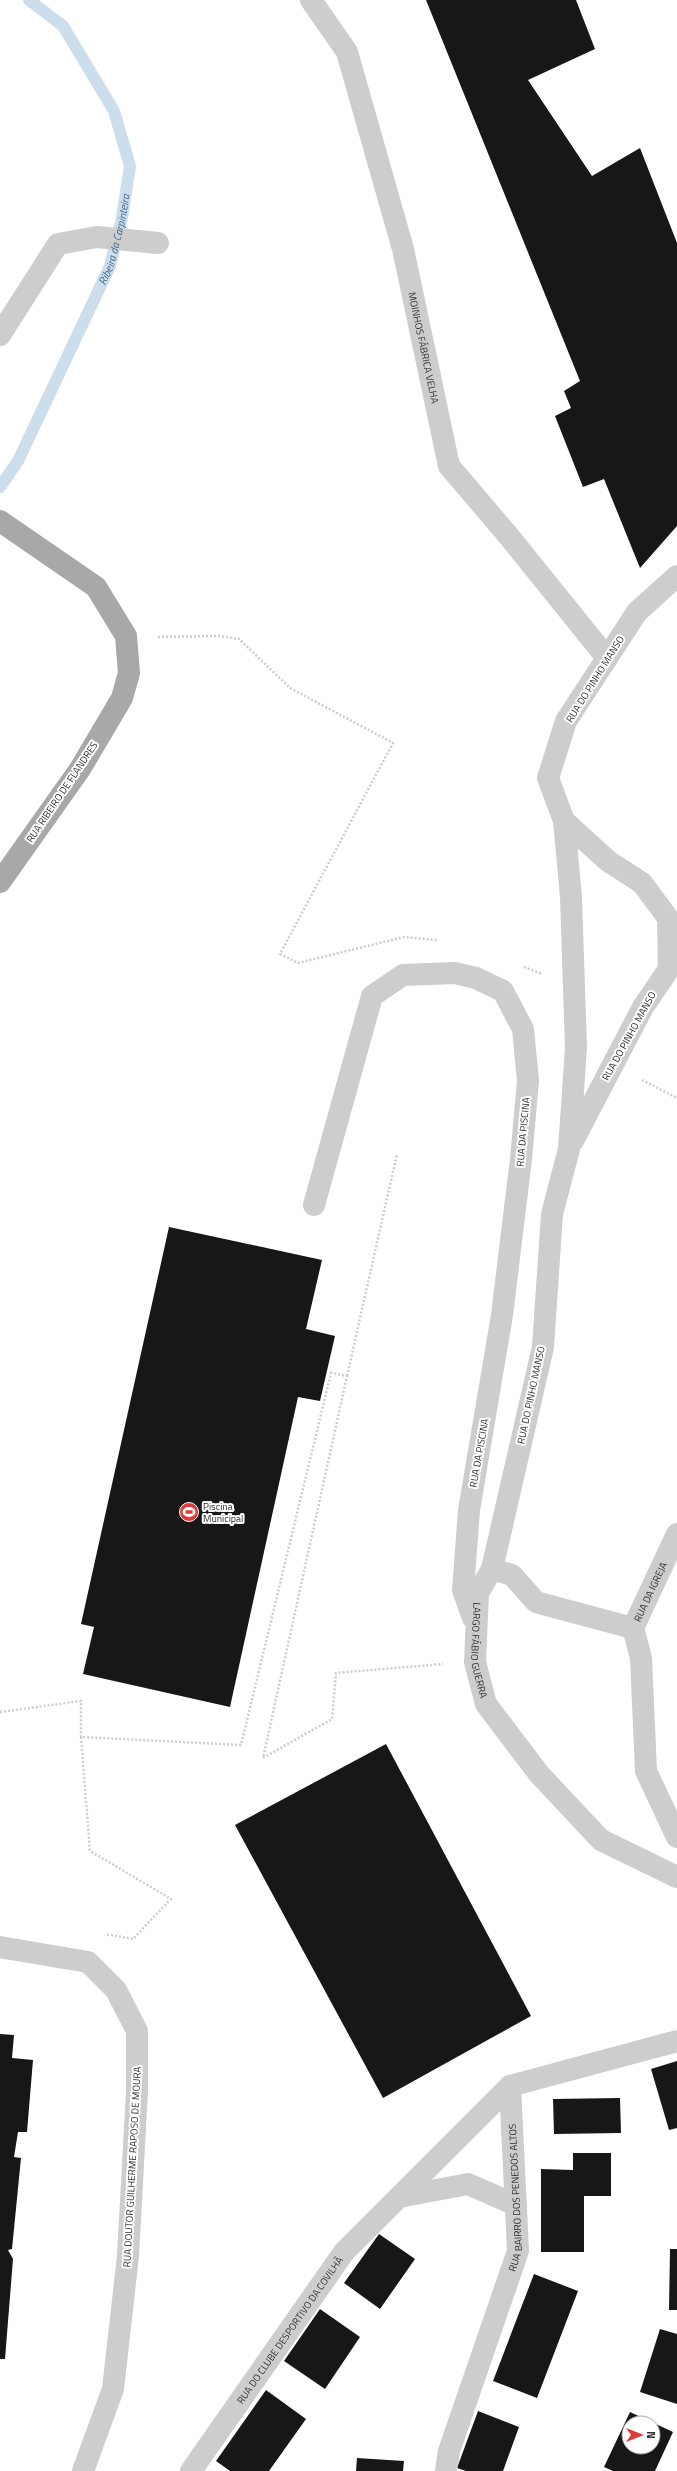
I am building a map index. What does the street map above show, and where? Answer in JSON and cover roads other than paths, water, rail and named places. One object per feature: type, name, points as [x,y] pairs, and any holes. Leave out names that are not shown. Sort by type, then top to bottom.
[{"type":"main road","name":"RUA RIBEIRO DE FLANDRES","points":[[0,520],[96,587],[126,636],[129,673],[122,698],[80,769],[0,882]]},
{"type":"street","name":"MOINHOS FÁBRICA VELHA","points":[[311,0],[347,52],[403,249],[449,466],[507,534],[608,658]]},
{"type":"street","points":[[0,335],[58,244],[97,237],[158,243]]},
{"type":"street","name":"RUA DO PINHO MANSO","points":[[492,1568],[543,1347],[552,1214],[569,1149],[576,1048],[571,897],[564,821],[548,778],[566,721],[637,612],[677,576]]},
{"type":"street","name":"RUA DO PINHO MANSO","points":[[564,821],[608,861],[642,883],[668,918],[668,969],[643,1007],[569,1149]]},
{"type":"street","name":"RUA DA PISCINA","points":[[314,1205],[372,996],[402,975],[425,974],[455,973],[476,978],[503,991],[523,1029],[528,1081],[521,1159],[502,1315],[469,1510],[463,1590],[477,1630]]},
{"type":"street","name":"RUA DA IGREJA","points":[[633,1628],[677,1534]]},
{"type":"street","points":[[492,1568],[512,1575],[536,1602],[633,1628],[641,1658],[646,1771],[677,1837]]},
{"type":"street","name":"LARGO FÁBIO GUERRA","points":[[492,1568],[478,1593],[475,1662],[486,1704],[539,1774],[601,1840],[677,1877]]},
{"type":"street","name":"RUA DOUTOR GUILHERME RAPOSO DE MOURA","points":[[0,1947],[88,1962],[116,1990],[137,2031],[137,2091],[128,2256],[113,2389],[83,2471]]},
{"type":"street","points":[[510,2086],[677,2041]]},
{"type":"street","name":"RUA DO CLUBE DESPORTIVO DA COVILHÃ","points":[[191,2471],[344,2252],[510,2086]]},
{"type":"street","name":"RUA BAIRRO DOS PENEDOS ALTOS","points":[[446,2471],[449,2451],[518,2251],[510,2086]]},
{"type":"street","points":[[399,2197],[468,2184],[516,2205]]},
{"type":"waterway","name":"Ribeira da Carpinteira","points":[[0,487],[18,461],[110,266],[122,218],[130,166],[114,111],[63,26],[29,0]]},
{"type":"place","name":"Piscina Municipal","points":[[189,1512]]}]
